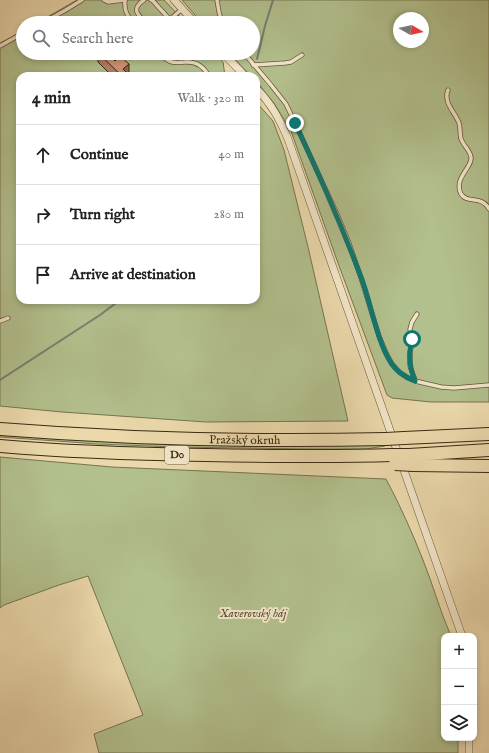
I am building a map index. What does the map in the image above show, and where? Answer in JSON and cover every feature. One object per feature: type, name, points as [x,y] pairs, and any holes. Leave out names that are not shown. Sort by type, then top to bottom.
[{"type":"highway","name":"Pražský okruh","points":[[0,429],[90,435],[213,440],[302,441],[489,434]]},
{"type":"highway","name":"Pražský okruh","points":[[0,446],[148,454],[393,460],[411,460],[489,450]]},
{"type":"highway","points":[[411,460],[489,465]]},
{"type":"street","points":[[174,0],[189,16]]},
{"type":"street","points":[[230,60],[241,72]]},
{"type":"street","points":[[260,92],[281,120],[461,633]]},
{"type":"street","points":[[469,741],[469,753]]},
{"type":"lane","points":[[55,16],[82,0]]},
{"type":"lane","points":[[104,0],[108,2],[125,0],[128,16]]},
{"type":"lane","points":[[139,16],[137,12],[138,5],[144,0]]},
{"type":"lane","points":[[151,0],[166,16]]},
{"type":"lane","points":[[217,0],[220,16]]},
{"type":"lane","points":[[176,16],[182,9]]},
{"type":"lane","points":[[0,46],[16,37]]},
{"type":"lane","points":[[253,65],[285,64],[302,55]]},
{"type":"lane","points":[[168,60],[175,63],[196,63],[206,72]]},
{"type":"lane","points":[[249,60],[259,72]]},
{"type":"lane","points":[[260,73],[286,104],[336,212],[349,243],[379,336],[386,354],[392,364],[406,377],[415,381],[440,387],[454,388],[489,385]]},
{"type":"lane","points":[[448,90],[446,96],[448,104],[458,123],[462,141],[472,158],[472,162],[461,178],[461,194],[467,199],[482,202],[489,209]]},
{"type":"lane","points":[[415,381],[410,366],[410,352],[412,344],[410,329],[417,314]]},
{"type":"lane","points":[[0,320],[8,318]]},
{"type":"green space","points":[[77,0],[164,0],[179,16],[49,16]]},
{"type":"green space","points":[[182,0],[489,0],[489,402],[431,402],[392,398],[387,395],[291,131],[274,103],[260,86],[260,72],[247,72],[236,60],[260,60],[260,16],[196,16]]},
{"type":"green space","points":[[16,35],[16,60],[221,60],[223,62],[224,72],[16,72],[16,304],[260,304],[260,106],[273,121],[284,150],[348,421],[206,422],[0,406],[0,43]]},
{"type":"green space","points":[[0,434],[384,444],[385,446],[366,449],[175,447],[98,444],[0,437]]},
{"type":"green space","name":"Xaverovský háj","points":[[0,457],[112,467],[386,479],[415,539],[450,633],[441,633],[441,741],[458,741],[458,753],[99,753],[94,734],[143,715],[88,576],[4,605],[0,608]]},
{"type":"building","points":[[105,60],[124,60],[129,64],[123,69],[126,72],[118,72]]},
{"type":"waterway","points":[[260,47],[273,0]]},
{"type":"waterway","points":[[0,380],[115,304]]},
{"type":"route","points":[[295,123],[349,243],[386,354],[399,372],[415,381],[410,366],[412,339]]}]
